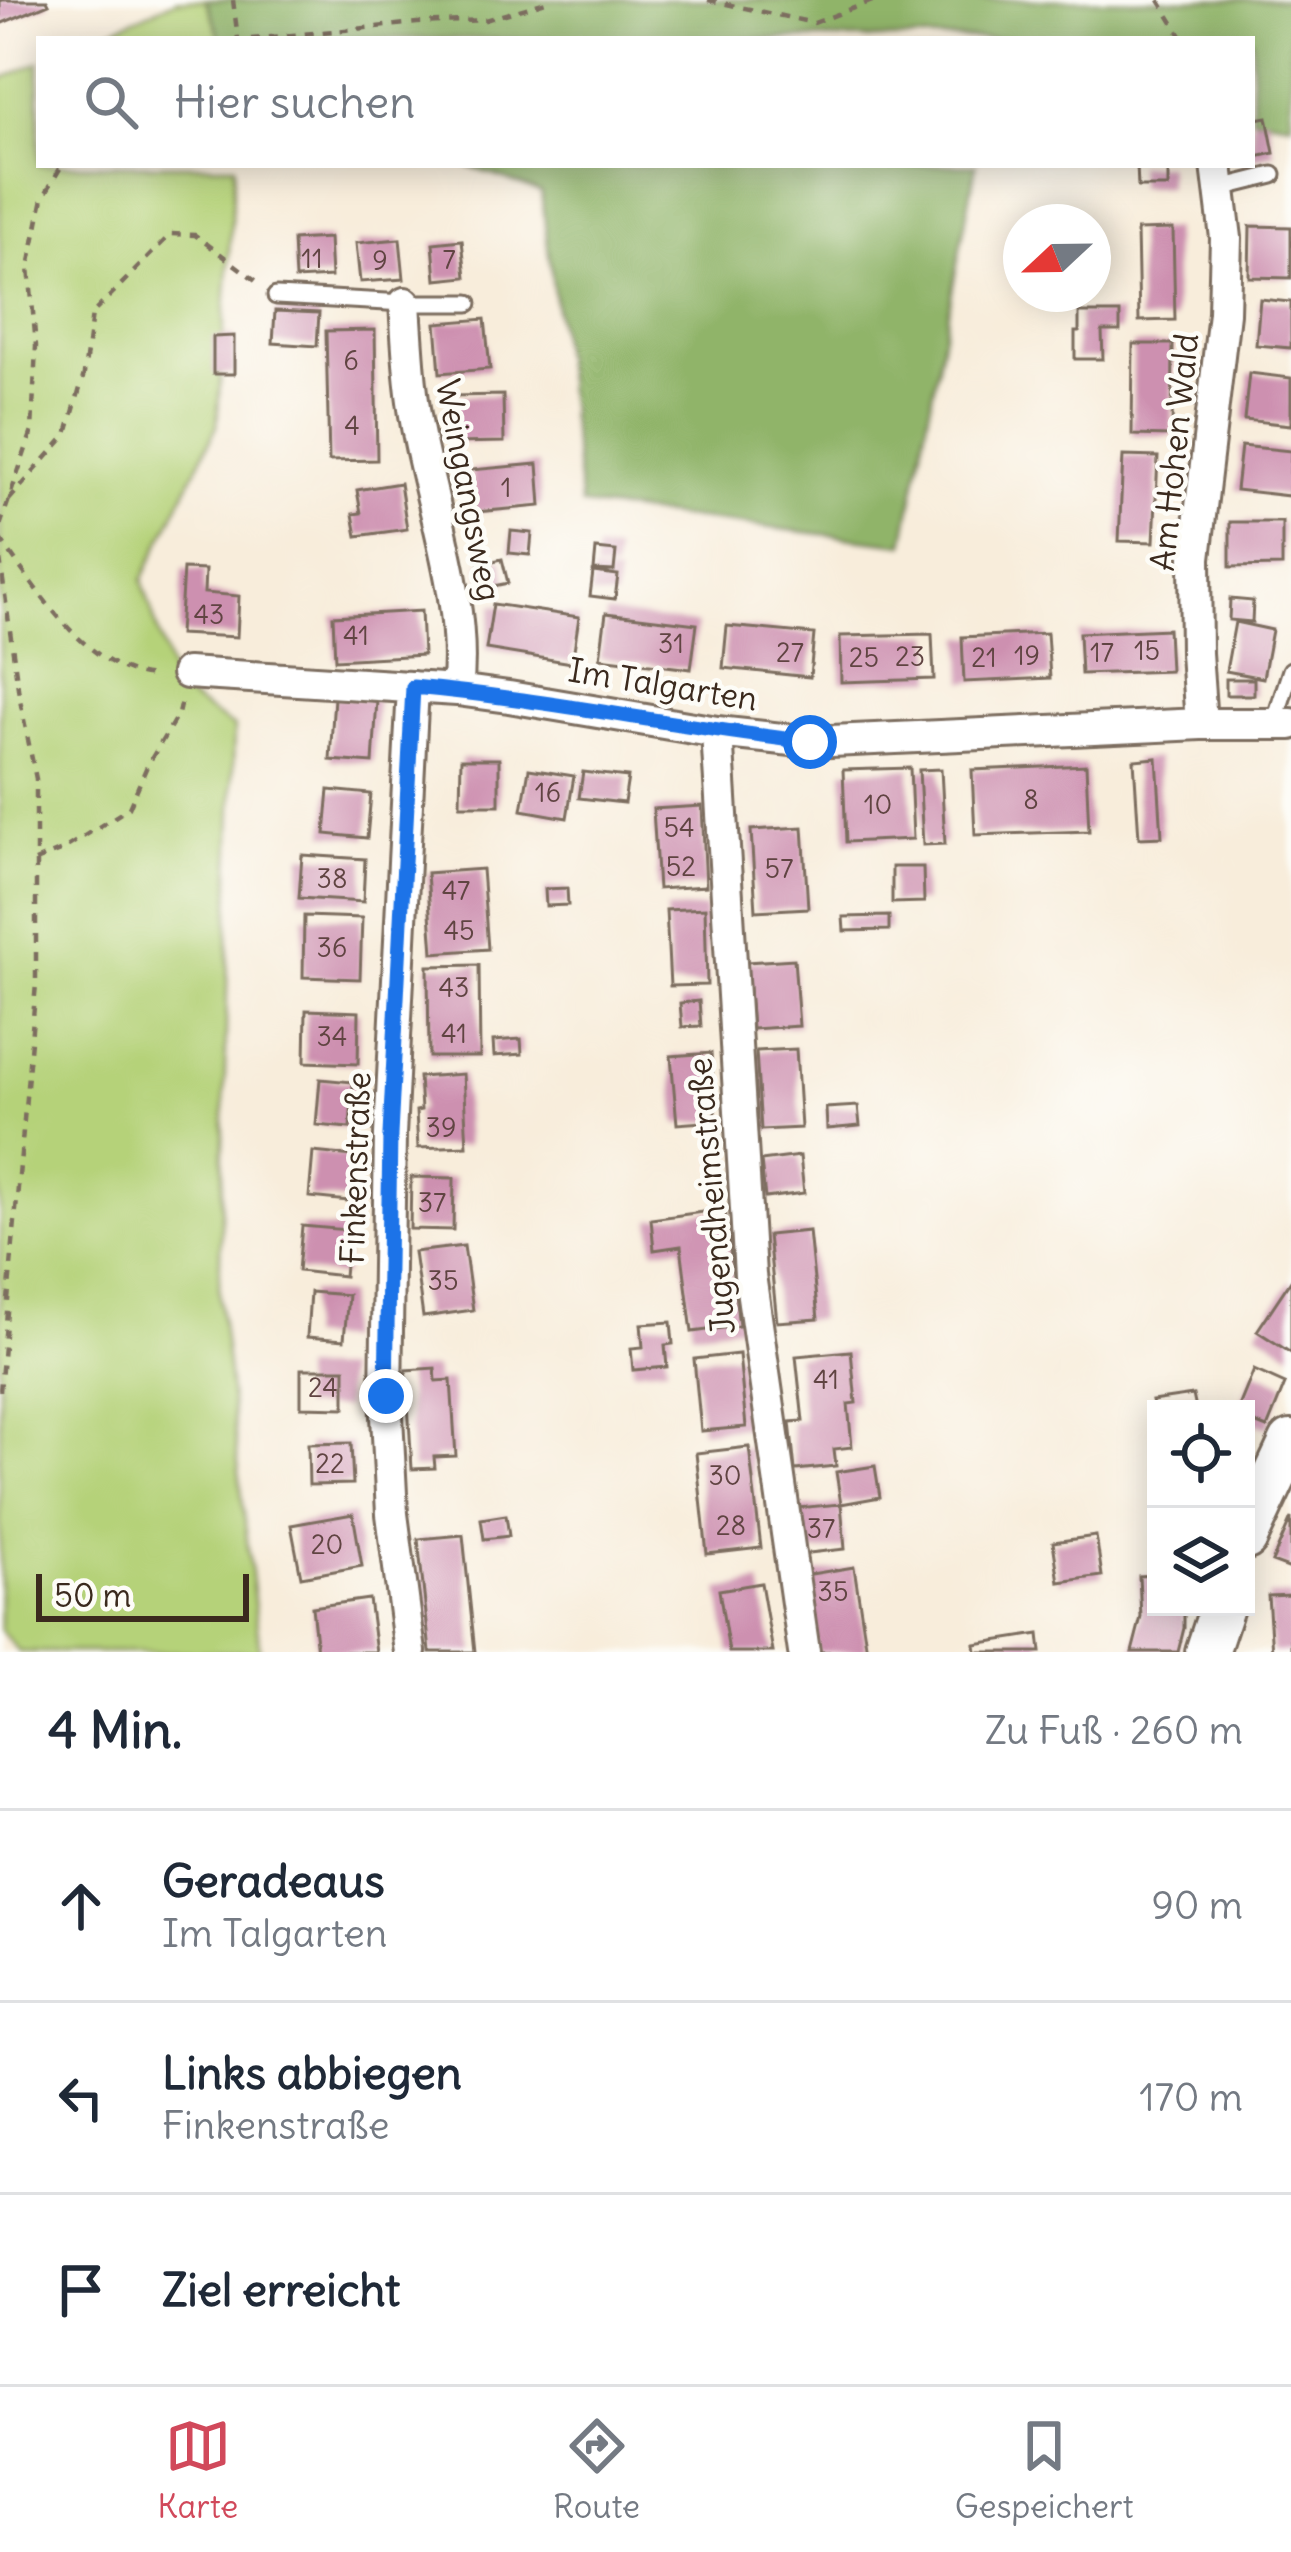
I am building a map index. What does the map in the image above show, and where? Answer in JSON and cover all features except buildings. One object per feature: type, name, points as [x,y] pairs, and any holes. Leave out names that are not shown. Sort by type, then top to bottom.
[{"type":"main road","points":[[1255,1519],[1291,1442]]},
{"type":"main road","points":[[1207,1652],[1219,1616]]},
{"type":"street","name":"Am Hohen Wald","points":[[1201,724],[1195,558],[1224,313],[1226,238],[1219,177]]},
{"type":"street","name":"Weingangsweg","points":[[405,303],[418,436],[459,628],[457,691]]},
{"type":"street","name":"Im Talgarten","points":[[174,675],[457,691],[810,742],[1282,723]]},
{"type":"street","name":"Finkenstraße","points":[[410,1652],[392,1514],[386,1396],[390,1135],[413,687]]},
{"type":"street","name":"Jugendheimstraße","points":[[717,732],[750,1275],[805,1652]]},
{"type":"lane","name":"Am Hohen Wald","points":[[1219,177],[1274,175]]},
{"type":"lane","points":[[276,296],[470,303]]},
{"type":"lane","name":"Im Talgarten","points":[[1282,723],[1291,670]]},
{"type":"path","points":[[233,0],[238,36]]},
{"type":"path","points":[[282,36],[485,20],[554,0]]},
{"type":"path","points":[[708,0],[814,22],[874,0]]},
{"type":"path","points":[[1159,0],[1181,36]]},
{"type":"path","points":[[0,526],[32,431],[36,346],[29,267],[44,198],[60,168]]},
{"type":"path","points":[[9,500],[67,434],[84,374],[92,314],[171,234],[195,235],[276,296]]},
{"type":"path","points":[[0,539],[86,647],[133,675],[174,675],[178,714],[129,808],[62,850],[35,861]]},
{"type":"path","points":[[0,559],[36,778],[37,984],[0,1390]]},
{"type":"green space","points":[[177,0],[206,0],[220,36],[98,36]]},
{"type":"green space","points":[[206,0],[1291,0],[1291,123],[1255,117],[1255,36],[220,36]]},
{"type":"green space","points":[[36,63],[36,168],[235,168],[217,426],[142,580],[176,690],[234,727],[219,1297],[260,1652],[19,1652],[0,1630],[0,80]]},
{"type":"green space","points":[[473,168],[975,168],[904,544],[581,505],[541,192]]},
{"type":"route","points":[[386,1396],[390,1135],[413,687],[810,742]]}]
